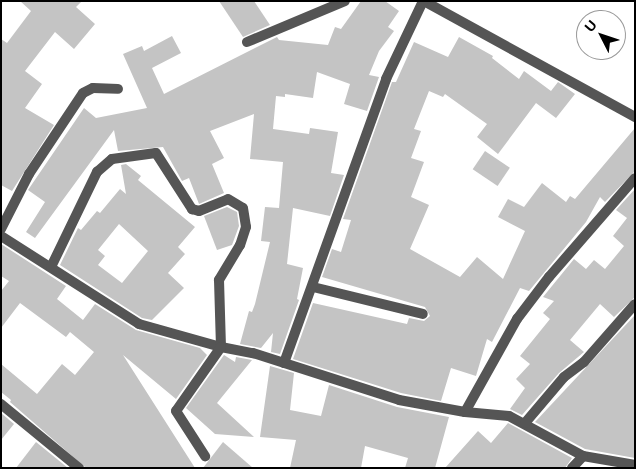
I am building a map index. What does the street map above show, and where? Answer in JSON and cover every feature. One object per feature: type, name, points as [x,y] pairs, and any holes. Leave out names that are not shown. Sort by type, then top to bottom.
[{"type":"street","points":[[247,42],[346,1]]},
{"type":"street","points":[[284,363],[313,287],[386,79],[423,1],[635,117]]},
{"type":"street","points":[[1,230],[29,174],[83,93],[94,88],[118,89]]},
{"type":"street","points":[[50,267],[101,167],[112,159],[156,152],[192,209],[199,212],[228,199],[238,203],[245,213],[246,227],[240,245],[219,280],[222,348],[176,411],[205,456]]},
{"type":"street","points":[[465,412],[517,319],[635,178]]},
{"type":"street","points":[[1,236],[117,313],[139,324],[222,348],[239,349],[253,353],[399,400],[465,412],[509,416],[583,456],[635,465]]},
{"type":"street","points":[[313,287],[423,314]]},
{"type":"street","points":[[525,423],[564,377],[584,362],[635,304]]},
{"type":"street","points":[[1,404],[79,468]]},
{"type":"street","points":[[572,468],[583,456]]},
{"type":"building","points":[[20,1],[82,1],[76,7],[95,24],[74,49],[55,32],[25,71],[42,84],[25,108],[54,125],[12,191],[1,185],[1,39],[7,43],[31,11]]},
{"type":"building","points":[[219,1],[254,1],[270,25],[243,37]]},
{"type":"building","points":[[361,1],[385,1],[399,11],[388,27],[394,31],[379,51],[369,75],[379,77],[367,111],[344,104],[350,84],[317,72],[313,98],[285,94],[285,97],[276,96],[273,129],[309,134],[310,128],[338,132],[331,173],[344,175],[330,216],[293,208],[287,264],[303,268],[297,299],[299,300],[280,354],[271,352],[273,333],[261,348],[240,344],[249,311],[252,312],[255,304],[270,242],[261,241],[265,207],[279,208],[283,162],[250,159],[254,114],[210,131],[224,158],[212,164],[224,193],[199,204],[189,178],[182,181],[163,147],[118,151],[114,130],[35,238],[26,232],[45,202],[28,190],[84,108],[96,118],[147,108],[123,54],[142,46],[144,51],[172,36],[181,53],[152,68],[164,94],[277,37],[279,40],[328,45],[335,27],[341,29]]},
{"type":"building","points":[[459,37],[493,56],[492,58],[519,79],[524,71],[551,91],[558,82],[575,94],[556,118],[536,103],[498,154],[477,137],[487,124],[445,94],[443,97],[429,91],[414,129],[421,131],[411,158],[424,162],[411,197],[429,205],[410,249],[460,277],[477,257],[503,279],[525,231],[498,217],[508,199],[524,207],[542,183],[566,202],[570,196],[575,199],[635,128],[635,171],[605,202],[600,197],[586,222],[529,291],[520,288],[492,342],[487,339],[476,376],[451,368],[441,401],[401,393],[293,359],[313,303],[407,324],[409,318],[424,321],[430,316],[425,307],[322,277],[332,249],[341,252],[351,220],[343,219],[392,82],[396,82],[414,42],[448,57]]},
{"type":"building","points":[[485,151],[510,168],[498,186],[473,169]]},
{"type":"building","points":[[126,164],[141,176],[138,180],[195,227],[178,247],[185,254],[168,273],[184,288],[152,320],[142,318],[60,265],[78,228],[81,230],[97,211],[100,213],[120,189],[126,194],[121,165]],"holes":[[[119,224],[148,251],[122,283],[98,265],[105,256],[98,250]]]},
{"type":"building","points":[[635,189],[635,297],[614,317],[600,304],[570,340],[584,352],[559,373],[522,415],[510,409],[525,388],[516,379],[530,364],[520,356],[550,319],[543,313],[554,301],[543,297],[574,259],[586,269],[594,260],[605,269],[624,246],[613,236],[627,218],[616,210]]},
{"type":"building","points":[[227,207],[237,212],[239,226],[232,245],[217,250],[204,216]]},
{"type":"building","points":[[1,244],[66,286],[57,299],[83,320],[95,304],[136,330],[200,348],[207,355],[176,399],[123,355],[195,468],[86,468],[1,392],[1,364],[37,394],[62,364],[75,375],[94,352],[70,332],[66,337],[20,303],[1,328],[1,291],[9,281],[1,276]]},
{"type":"building","points":[[635,315],[635,458],[585,449],[535,422]]},
{"type":"building","points":[[224,355],[235,362],[236,357],[252,360],[217,403],[254,437],[215,434],[186,408]]},
{"type":"building","points":[[270,366],[294,373],[290,410],[321,416],[329,385],[397,407],[449,417],[435,468],[405,468],[408,458],[365,446],[361,468],[290,468],[296,440],[260,437]]},
{"type":"building","points":[[1,413],[14,424],[1,440]]},
{"type":"building","points":[[508,423],[572,458],[565,468],[445,468],[478,431],[491,443]]},
{"type":"building","points":[[36,442],[68,468],[16,468]]},
{"type":"building","points":[[223,442],[253,468],[203,468]]}]
